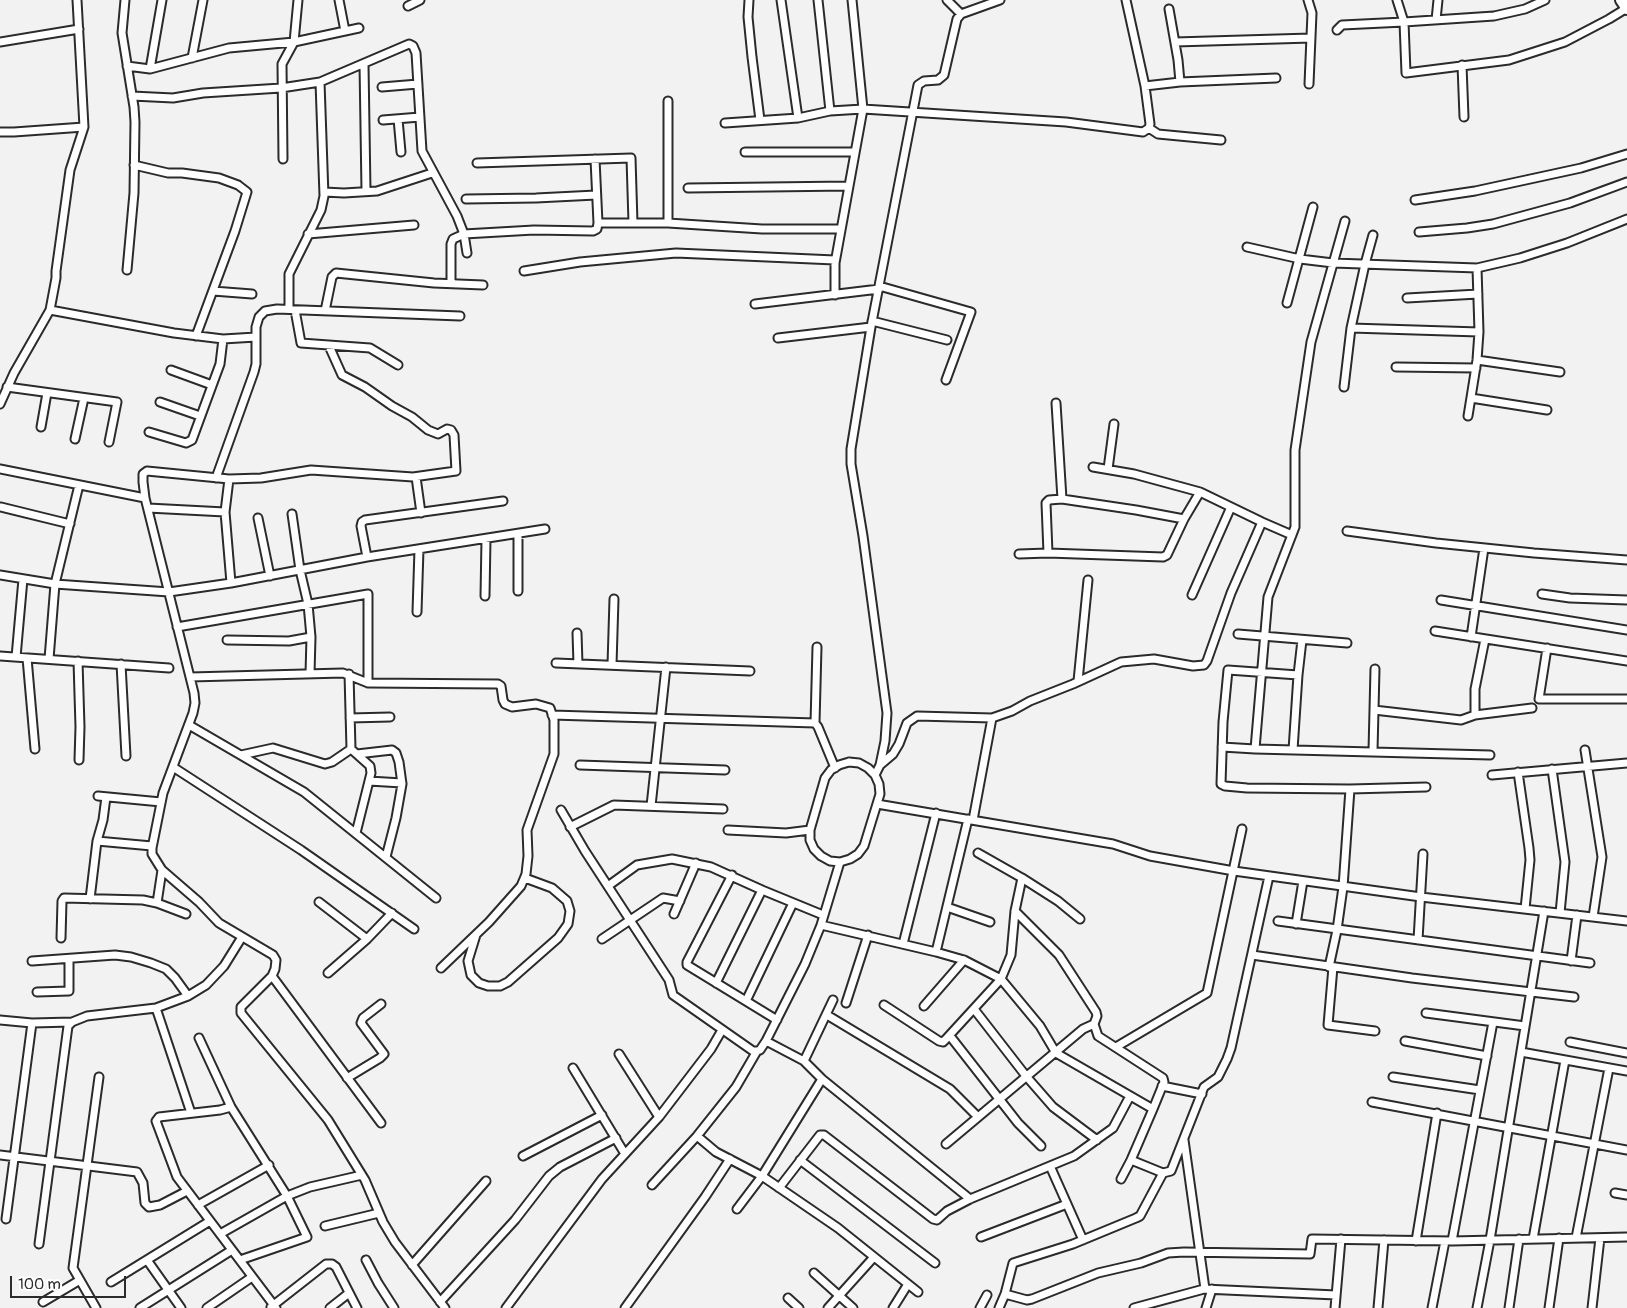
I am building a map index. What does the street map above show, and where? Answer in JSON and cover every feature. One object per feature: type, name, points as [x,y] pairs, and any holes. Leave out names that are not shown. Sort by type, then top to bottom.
[{"type":"main road","points":[[1621,0],[1627,8]]},
{"type":"street","points":[[0,404],[14,373],[50,310],[70,170],[84,126],[77,0]]},
{"type":"street","points":[[125,0],[122,33],[135,122],[134,193],[127,270]]},
{"type":"street","points":[[150,69],[162,0]]},
{"type":"street","points":[[192,58],[203,0]]},
{"type":"street","points":[[283,159],[282,64],[294,42],[298,0]]},
{"type":"street","points":[[339,0],[345,31]]},
{"type":"street","points":[[408,6],[420,0]]},
{"type":"street","points":[[749,0],[748,17],[760,120]]},
{"type":"street","points":[[781,0],[798,118]]},
{"type":"street","points":[[818,0],[830,110]]},
{"type":"street","points":[[835,295],[835,260],[863,109],[852,0]]},
{"type":"street","points":[[947,0],[960,14]]},
{"type":"street","points":[[875,775],[880,765],[885,741],[887,713],[863,536],[851,464],[851,449],[871,324],[918,85],[924,81],[938,80],[944,75],[957,19],[960,14],[1000,0]]},
{"type":"street","points":[[725,123],[798,118],[830,110],[863,109],[1066,122],[1143,132],[1149,128],[1150,124],[1145,86],[1126,0]]},
{"type":"street","points":[[1308,0],[1312,13],[1309,84]]},
{"type":"street","points":[[1398,0],[1404,22],[1406,72],[1509,60],[1565,42],[1627,8]]},
{"type":"street","points":[[1436,20],[1438,0]]},
{"type":"street","points":[[1337,30],[1342,25],[1509,14],[1530,3],[1545,0]]},
{"type":"street","points":[[1169,9],[1180,82]]},
{"type":"street","points":[[127,66],[150,69],[229,48],[294,42],[359,28]]},
{"type":"street","points":[[0,42],[79,29]]},
{"type":"street","points":[[1175,42],[1311,38]]},
{"type":"street","points":[[132,96],[173,98],[203,92],[282,88],[320,82],[409,44],[413,46],[416,53],[422,151],[432,173],[457,216],[464,234],[467,253]]},
{"type":"street","points":[[364,64],[366,192]]},
{"type":"street","points":[[1462,65],[1464,117]]},
{"type":"street","points":[[1145,86],[1180,82],[1276,78]]},
{"type":"street","points":[[320,82],[324,192],[321,210],[289,274],[292,310],[301,343],[370,348],[398,365]]},
{"type":"street","points":[[382,87],[418,84]]},
{"type":"street","points":[[668,100],[668,223]]},
{"type":"street","points":[[383,120],[420,117]]},
{"type":"street","points":[[398,119],[401,152]]},
{"type":"street","points":[[0,132],[84,126]]},
{"type":"street","points":[[1149,128],[1158,134],[1221,140]]},
{"type":"street","points":[[745,152],[855,152]]},
{"type":"street","points":[[1415,200],[1475,191],[1562,173],[1627,154]]},
{"type":"street","points":[[477,163],[631,158],[633,223]]},
{"type":"street","points":[[451,284],[451,244],[454,239],[464,234],[534,230],[593,231],[597,229],[595,159]]},
{"type":"street","points":[[134,166],[168,173],[219,178],[238,185],[247,192],[236,231],[196,336]]},
{"type":"street","points":[[324,192],[377,191],[432,173]]},
{"type":"street","points":[[1419,232],[1493,224],[1570,203],[1627,182]]},
{"type":"street","points":[[688,188],[848,186]]},
{"type":"street","points":[[466,199],[596,195]]},
{"type":"street","points":[[1287,303],[1313,208]]},
{"type":"street","points":[[1248,247],[1300,259],[1333,263],[1477,268],[1520,258],[1627,219]]},
{"type":"street","points":[[1255,749],[1268,597],[1294,527],[1295,450],[1311,342],[1346,221]]},
{"type":"street","points":[[598,223],[668,223],[762,229],[840,229]]},
{"type":"street","points":[[308,234],[414,225]]},
{"type":"street","points":[[1344,387],[1351,328],[1373,235]]},
{"type":"street","points":[[524,271],[580,262],[676,253],[835,260]]},
{"type":"street","points":[[1468,416],[1476,368],[1479,332],[1477,268]]},
{"type":"street","points":[[325,311],[332,277],[336,273],[451,284],[483,285]]},
{"type":"street","points":[[755,304],[835,295],[879,287],[972,312],[946,380]]},
{"type":"street","points":[[213,291],[252,294]]},
{"type":"street","points":[[1407,298],[1478,294]]},
{"type":"street","points":[[50,310],[135,327],[196,336],[223,339],[256,338]]},
{"type":"street","points":[[216,478],[254,372],[256,364],[256,326],[259,317],[265,311],[292,310],[460,316]]},
{"type":"street","points":[[778,338],[871,324],[947,340]]},
{"type":"street","points":[[1351,328],[1479,332]]},
{"type":"street","points":[[149,432],[186,443],[190,442],[220,364],[223,339]]},
{"type":"street","points":[[329,346],[342,375],[365,387],[412,417],[428,430],[438,434],[447,429],[453,433],[456,471],[416,477],[311,470],[261,478],[229,479],[146,471],[143,474],[142,482],[145,498],[195,703],[161,802],[152,854],[162,870],[199,902],[218,923],[274,955],[276,960],[272,976],[240,1007],[241,1013],[328,1120],[362,1175],[379,1213],[395,1242],[443,1305],[515,1220],[549,1176],[560,1167],[616,1138]]},
{"type":"street","points":[[1477,360],[1560,372]]},
{"type":"street","points":[[1396,368],[1476,368]]},
{"type":"street","points":[[171,370],[212,385]]},
{"type":"street","points":[[7,387],[117,402],[110,442]]},
{"type":"street","points":[[41,427],[47,392]]},
{"type":"street","points":[[75,439],[84,398]]},
{"type":"street","points":[[1471,398],[1546,410]]},
{"type":"street","points":[[160,402],[200,416]]},
{"type":"street","points":[[1056,403],[1062,499]]},
{"type":"street","points":[[1108,469],[1114,424]]},
{"type":"street","points":[[1093,467],[1134,474],[1200,492],[1292,535]]},
{"type":"street","points":[[0,469],[145,498]]},
{"type":"street","points":[[416,477],[421,513]]},
{"type":"street","points":[[229,479],[225,512],[231,583]]},
{"type":"street","points":[[49,659],[55,584],[79,485]]},
{"type":"street","points":[[1020,554],[1048,553],[1163,557],[1167,555],[1184,519],[1200,492]]},
{"type":"street","points":[[1048,553],[1046,503],[1049,500],[1062,499],[1184,519]]},
{"type":"street","points":[[367,557],[361,526],[362,522],[503,501]]},
{"type":"street","points":[[1,507],[70,524]]},
{"type":"street","points":[[1192,595],[1231,507]]},
{"type":"street","points":[[148,508],[225,512]]},
{"type":"street","points":[[292,514],[300,570],[308,604],[311,637],[310,674]]},
{"type":"street","points":[[258,518],[270,576]]},
{"type":"street","points":[[880,765],[893,754],[899,744],[906,723],[917,716],[992,718],[1012,711],[1121,662],[1154,659],[1193,666],[1204,665],[1231,593],[1262,522]]},
{"type":"street","points":[[0,575],[55,584],[169,592],[231,583],[367,557],[545,529]]},
{"type":"street","points":[[1346,531],[1484,548],[1627,560]]},
{"type":"street","points":[[518,534],[518,591]]},
{"type":"street","points":[[485,596],[486,539]]},
{"type":"street","points":[[1471,637],[1484,548]]},
{"type":"street","points":[[417,612],[419,549]]},
{"type":"street","points":[[16,657],[23,579]]},
{"type":"street","points":[[1078,681],[1088,580]]},
{"type":"street","points":[[178,627],[368,594],[368,682]]},
{"type":"street","points":[[1542,594],[1570,598],[1627,600]]},
{"type":"street","points":[[612,665],[614,599]]},
{"type":"street","points":[[1441,600],[1627,630]]},
{"type":"street","points":[[1435,631],[1627,661]]},
{"type":"street","points":[[577,634],[578,664]]},
{"type":"street","points":[[1238,634],[1347,644]]},
{"type":"street","points":[[227,640],[289,640],[311,637]]},
{"type":"street","points":[[1475,715],[1475,689],[1485,639]]},
{"type":"street","points":[[1293,750],[1302,640]]},
{"type":"street","points":[[816,647],[815,723],[834,768]]},
{"type":"street","points":[[1547,648],[1539,699],[1627,700]]},
{"type":"street","points":[[0,656],[169,668]]},
{"type":"street","points":[[27,658],[35,748]]},
{"type":"street","points":[[78,661],[80,727],[78,760]]},
{"type":"street","points":[[556,663],[750,671]]},
{"type":"street","points":[[121,664],[126,756]]},
{"type":"street","points":[[651,806],[666,668]]},
{"type":"street","points":[[1372,751],[1375,669]]},
{"type":"street","points":[[1298,675],[1228,670],[1221,784],[1225,786],[1350,789],[1426,787]]},
{"type":"street","points":[[190,677],[349,674],[368,682],[498,684],[501,686],[505,704],[512,707],[536,704],[550,708],[555,743],[554,754],[527,830],[528,856],[525,878],[521,886],[441,968]]},
{"type":"street","points":[[349,674],[351,749],[370,766],[369,782],[356,833]]},
{"type":"street","points":[[1374,710],[1461,720],[1475,715],[1532,708]]},
{"type":"street","points":[[552,715],[815,723]]},
{"type":"street","points":[[350,718],[390,717]]},
{"type":"street","points":[[936,952],[970,819],[992,718]]},
{"type":"street","points":[[189,725],[304,792],[436,898]]},
{"type":"street","points":[[1222,747],[1490,755]]},
{"type":"street","points":[[241,755],[273,748],[325,764],[332,762],[351,749]]},
{"type":"street","points":[[357,754],[392,750],[396,753],[399,762],[402,782],[396,818],[386,857]]},
{"type":"street","points":[[1585,750],[1602,857],[1592,917]]},
{"type":"street","points":[[849,762],[859,763],[868,768],[875,775],[879,784],[880,794],[864,846],[858,854],[840,862],[830,861],[821,856],[814,849],[810,840],[810,830],[825,778],[834,768],[849,762]]},
{"type":"street","points":[[1492,774],[1627,763]]},
{"type":"street","points":[[580,765],[725,770]]},
{"type":"street","points":[[173,767],[301,850],[414,929]]},
{"type":"street","points":[[1552,769],[1565,862],[1560,913]]},
{"type":"street","points":[[1518,772],[1530,860],[1525,909]]},
{"type":"street","points":[[369,782],[402,782]]},
{"type":"street","points":[[1350,789],[1344,887],[1331,967],[1328,1025],[1375,1031]]},
{"type":"street","points":[[90,899],[97,841],[102,820],[102,796],[161,802]]},
{"type":"street","points":[[877,804],[1113,844],[1150,856],[1234,871],[1421,897],[1627,921]]},
{"type":"street","points":[[570,827],[614,805],[723,809]]},
{"type":"street","points":[[560,810],[669,980],[673,995],[753,1051],[757,1051]]},
{"type":"street","points":[[903,944],[936,813]]},
{"type":"street","points":[[1116,1047],[1207,993],[1242,829]]},
{"type":"street","points":[[728,830],[786,833],[810,830]]},
{"type":"street","points":[[97,841],[152,846]]},
{"type":"street","points":[[978,853],[1058,901],[1080,919]]},
{"type":"street","points":[[1418,940],[1423,854]]},
{"type":"street","points":[[608,886],[637,865],[672,859],[711,867],[824,915]]},
{"type":"street","points":[[652,1185],[697,1136],[736,1087],[757,1051],[760,1050],[766,1041],[805,964],[821,925],[840,862]]},
{"type":"street","points":[[674,914],[696,863]]},
{"type":"street","points":[[158,903],[162,870]]},
{"type":"street","points":[[732,875],[687,965],[778,1020]]},
{"type":"street","points":[[1132,1160],[1163,1173],[1171,1171],[1207,1084],[1218,1077],[1228,1059],[1269,876]]},
{"type":"street","points":[[476,934],[468,961],[471,976],[479,983],[488,986],[500,986],[508,982],[558,938],[568,924],[570,911],[566,901],[552,888],[525,878]]},
{"type":"street","points":[[884,1005],[939,1041],[943,1042],[950,1036],[1001,979],[1011,955],[1015,911],[1022,878]]},
{"type":"street","points":[[1296,924],[1303,881]]},
{"type":"street","points":[[716,983],[762,890]]},
{"type":"street","points":[[61,938],[62,902],[64,898],[143,900],[158,903],[186,914]]},
{"type":"street","points":[[602,939],[663,898],[680,901]]},
{"type":"street","points":[[318,902],[367,939]]},
{"type":"street","points":[[746,1001],[793,903]]},
{"type":"street","points":[[947,908],[990,922]]},
{"type":"street","points":[[1015,911],[1059,955],[1096,1012],[1097,1016],[1094,1024],[1098,1036],[1160,1074],[1163,1078],[1162,1086],[1132,1160],[1121,1179]]},
{"type":"street","points":[[1477,1308],[1509,1128],[1544,912]]},
{"type":"street","points":[[328,973],[392,914]]},
{"type":"street","points":[[1571,961],[1577,915]]},
{"type":"street","points":[[1278,921],[1590,963]]},
{"type":"street","points":[[821,925],[964,960],[1001,979],[1040,1026],[1056,1053],[1153,1109]]},
{"type":"street","points":[[846,1003],[868,935]]},
{"type":"street","points":[[0,1020],[32,1023],[72,1022],[87,1016],[156,1008],[188,996],[206,984],[224,966],[242,937]]},
{"type":"street","points":[[32,961],[116,955],[151,962],[166,969],[188,996]]},
{"type":"street","points":[[1252,955],[1412,978],[1574,997]]},
{"type":"street","points":[[37,992],[69,991],[69,958]]},
{"type":"street","points":[[924,1006],[964,960]]},
{"type":"street","points":[[272,976],[382,1122]]},
{"type":"street","points":[[804,1061],[833,1000]]},
{"type":"street","points":[[347,1078],[384,1054],[362,1023],[363,1018],[381,1004]]},
{"type":"street","points":[[156,1008],[191,1113]]},
{"type":"street","points":[[974,1009],[1026,1076],[1053,1107],[1097,1140]]},
{"type":"street","points":[[1426,1013],[1525,1026]]},
{"type":"street","points":[[827,1015],[950,1089],[978,1117]]},
{"type":"street","points":[[39,1244],[68,1026],[72,1022]]},
{"type":"street","points":[[1432,1308],[1449,1241],[1493,1022]]},
{"type":"street","points":[[6,1219],[32,1023]]},
{"type":"street","points":[[946,1144],[1026,1076],[1084,1029],[1094,1024]]},
{"type":"street","points":[[509,1307],[602,1179],[659,1117],[711,1049],[722,1030]]},
{"type":"street","points":[[950,1036],[1018,1123],[1041,1146]]},
{"type":"street","points":[[199,1038],[231,1107],[288,1196],[307,1237],[240,1260]]},
{"type":"street","points":[[766,1041],[804,1061],[822,1079],[970,1199]]},
{"type":"street","points":[[1404,1041],[1487,1056]]},
{"type":"street","points":[[1570,1042],[1627,1052]]},
{"type":"street","points":[[1521,1052],[1627,1071]]},
{"type":"street","points":[[619,1054],[659,1117]]},
{"type":"street","points":[[1533,1239],[1565,1060]]},
{"type":"street","points":[[573,1068],[625,1154]]},
{"type":"street","points":[[1576,1238],[1609,1068]]},
{"type":"street","points":[[96,1308],[74,1268],[74,1261],[99,1077]]},
{"type":"street","points":[[1392,1077],[1480,1090]]},
{"type":"street","points":[[736,1209],[762,1176],[822,1079]]},
{"type":"street","points":[[1162,1086],[1202,1094]]},
{"type":"street","points":[[779,1188],[820,1135],[824,1135],[933,1219],[937,1220],[948,1211],[970,1199],[1074,1156],[1113,1128],[1130,1096]]},
{"type":"street","points":[[1372,1102],[1627,1150]]},
{"type":"street","points":[[231,1107],[220,1110],[159,1116],[156,1121],[173,1170],[273,1307],[326,1264],[332,1264],[336,1267],[357,1308]]},
{"type":"street","points":[[1416,1241],[1437,1113]]},
{"type":"street","points":[[522,1156],[602,1116]]},
{"type":"street","points":[[697,1136],[716,1152],[762,1176],[838,1228],[918,1292]]},
{"type":"street","points":[[1184,1139],[1200,1253],[1209,1289],[1206,1308]]},
{"type":"street","points":[[0,1155],[137,1172],[143,1183],[145,1203],[149,1207],[160,1205],[187,1190]]},
{"type":"street","points":[[626,1308],[730,1159]]},
{"type":"street","points":[[800,1160],[935,1263]]},
{"type":"street","points":[[198,1204],[268,1165]]},
{"type":"street","points":[[1050,1166],[1082,1240]]},
{"type":"street","points":[[999,1308],[1005,1294],[1013,1263],[1082,1240],[1140,1216],[1163,1173]]},
{"type":"street","points":[[220,1234],[288,1196],[310,1188],[362,1175]]},
{"type":"street","points":[[412,1265],[486,1181]]},
{"type":"street","points":[[1615,1193],[1627,1195]]},
{"type":"street","points":[[981,1237],[1067,1204]]},
{"type":"street","points":[[325,1226],[379,1213]]},
{"type":"street","points":[[111,1282],[210,1221]]},
{"type":"street","points":[[1005,1294],[1027,1300],[1032,1299],[1098,1273],[1141,1263],[1168,1253],[1310,1254],[1312,1238],[1416,1241],[1627,1238]]},
{"type":"street","points":[[1549,1308],[1559,1238]]},
{"type":"street","points":[[1592,1308],[1600,1238]]},
{"type":"street","points":[[1335,1308],[1341,1240]]},
{"type":"street","points":[[1378,1308],[1384,1240]]},
{"type":"street","points":[[1509,1308],[1519,1240]]},
{"type":"street","points":[[140,1308],[232,1250]]},
{"type":"street","points":[[828,1308],[874,1257]]},
{"type":"street","points":[[147,1260],[181,1308]]},
{"type":"street","points":[[366,1260],[394,1308]]},
{"type":"street","points":[[814,1273],[853,1308]]},
{"type":"street","points":[[207,1308],[252,1277]]},
{"type":"street","points":[[43,1302],[80,1280]]},
{"type":"street","points":[[893,1308],[908,1284]]},
{"type":"street","points":[[1134,1308],[1209,1289],[1336,1295]]},
{"type":"street","points":[[330,1308],[350,1293]]},
{"type":"street","points":[[980,1308],[986,1295]]},
{"type":"street","points":[[788,1298],[799,1308]]}]
